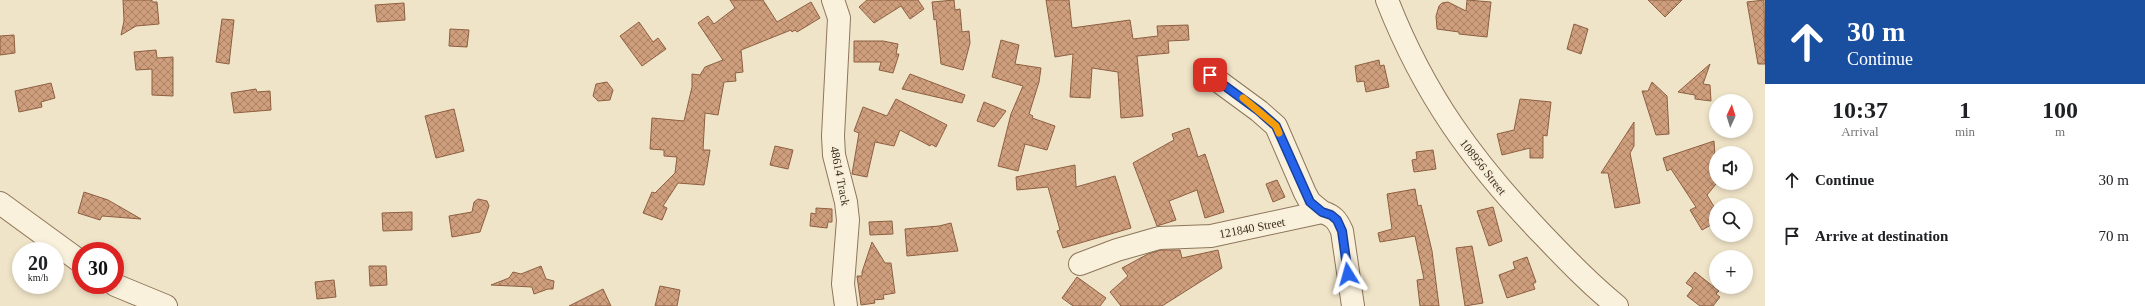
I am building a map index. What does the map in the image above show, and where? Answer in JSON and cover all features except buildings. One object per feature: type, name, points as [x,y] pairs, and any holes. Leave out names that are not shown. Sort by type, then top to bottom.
[{"type":"street","name":"48614 Track","points":[[833,0],[839,18],[833,136],[834,156],[846,202],[848,220],[843,284],[846,306]]},
{"type":"street","name":"108956 Street","points":[[1387,0],[1403,41],[1426,86],[1460,139],[1505,196],[1588,282],[1617,306]]},
{"type":"street","points":[[1210,75],[1253,106],[1276,126],[1304,193],[1310,202],[1322,212],[1331,215],[1337,220],[1342,231],[1347,305]]},
{"type":"street","points":[[0,202],[72,255]]},
{"type":"street","name":"121840 Street","points":[[1080,264],[1117,250],[1159,238],[1210,236],[1322,212]]},
{"type":"street","points":[[124,289],[166,306]]},
{"type":"slow traffic","points":[[1243,98],[1276,126],[1279,133]]},
{"type":"route","points":[[1210,75],[1236,93],[1276,126],[1304,193],[1310,202],[1322,212],[1331,215],[1337,220],[1342,231],[1348,274]]}]
